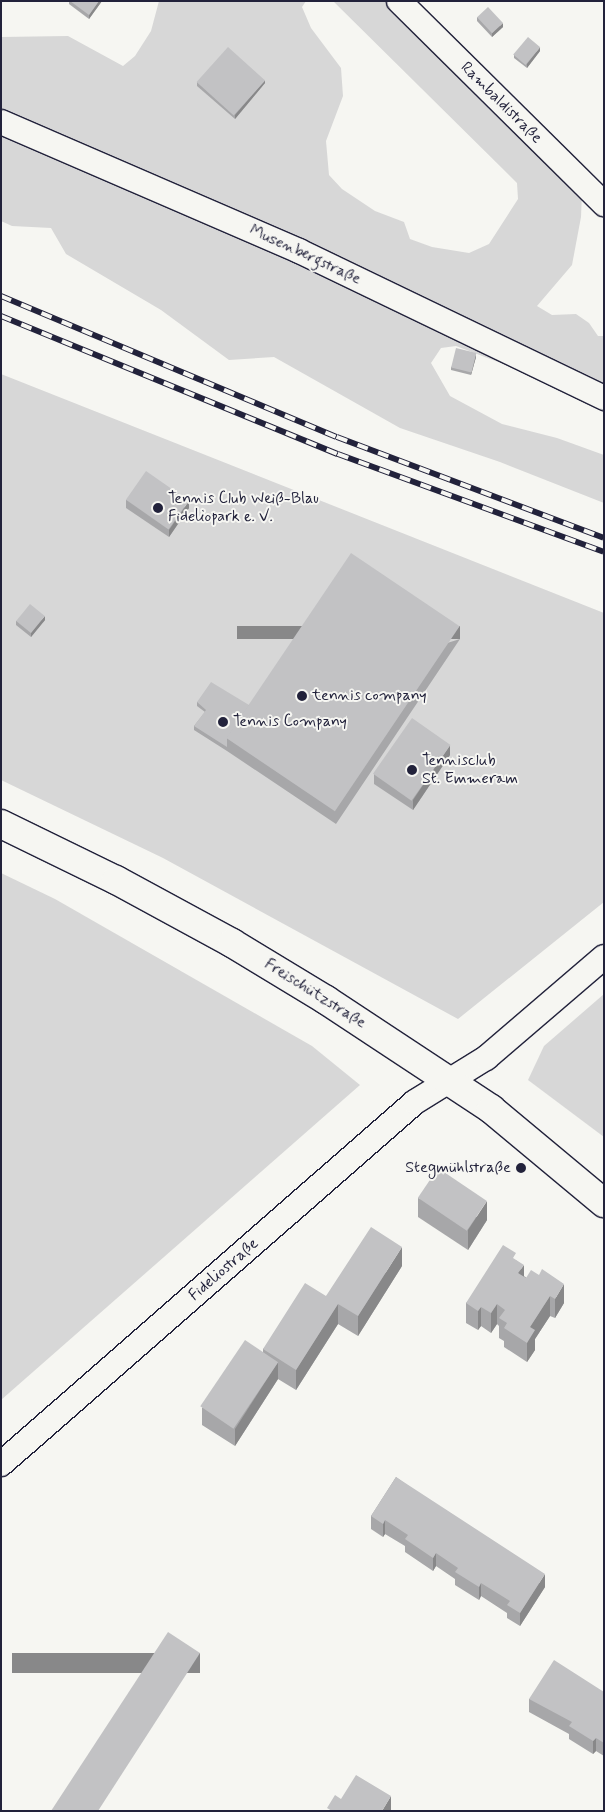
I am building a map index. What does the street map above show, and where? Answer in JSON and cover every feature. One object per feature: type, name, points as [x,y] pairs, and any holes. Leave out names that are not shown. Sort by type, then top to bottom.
[{"type":"main road","name":"Freischützstraße","points":[[1,824],[116,880],[232,943],[449,1080],[538,1145],[604,1202]]},
{"type":"street","name":"Rambaldistraße","points":[[399,1],[604,204]]},
{"type":"street","name":"Musenbergstraße","points":[[1,122],[299,251],[604,398]]},
{"type":"street","points":[[449,1080],[486,1058],[604,957]]},
{"type":"street","name":"Fideliostraße","points":[[1,1464],[415,1102],[449,1080]]},
{"type":"shaded area","points":[[159,1],[306,1],[302,7],[311,28],[341,68],[343,96],[326,141],[329,175],[342,189],[375,211],[404,222],[410,239],[432,247],[469,253],[489,244],[518,199],[517,183],[333,1],[393,1],[582,192],[581,217],[572,265],[537,306],[552,315],[576,314],[589,323],[598,336],[604,336],[604,402],[456,346],[441,348],[431,363],[450,396],[502,424],[557,438],[604,455],[604,503],[500,462],[400,428],[274,357],[229,360],[161,310],[66,254],[51,228],[12,226],[1,221],[1,37],[68,36],[123,66],[135,56],[151,31]]},
{"type":"shaded area","name":"tennis company","points":[[1,374],[604,613],[604,902],[458,1019],[163,858],[1,780]]},
{"type":"shaded area","points":[[1,873],[55,899],[312,1046],[360,1085],[1,1400]]},
{"type":"shaded area","points":[[604,994],[604,1137],[528,1080],[544,1046]]},
{"type":"building","points":[[70,1],[99,1],[89,15]]},
{"type":"building","points":[[488,7],[503,23],[492,33],[477,17]]},
{"type":"building","points":[[528,37],[540,47],[525,65],[513,55]]},
{"type":"building","points":[[228,47],[265,80],[234,115],[197,82]]},
{"type":"building","points":[[456,348],[476,353],[472,372],[451,367]]},
{"type":"building","name":"Tennis Club Weiß-Blau Fideliopark e. V.","points":[[146,471],[189,501],[169,529],[126,500]]},
{"type":"building","points":[[351,553],[460,626],[335,811],[226,738]]},
{"type":"building","points":[[30,604],[45,616],[31,633],[16,621]]},
{"type":"building","name":"Tennis Company","points":[[211,682],[249,705],[227,738],[227,747],[194,726],[206,710],[197,702]]},
{"type":"building","name":"Tennisclub St. Emmeram","points":[[412,718],[451,745],[411,801],[373,774]]},
{"type":"building","points":[[438,1168],[487,1201],[467,1231],[418,1198]]},
{"type":"building","points":[[371,1227],[402,1247],[358,1316],[338,1304],[296,1370],[263,1349],[305,1283],[326,1296]]},
{"type":"building","points":[[503,1245],[516,1253],[513,1258],[524,1265],[518,1273],[526,1278],[531,1270],[539,1275],[542,1269],[564,1284],[555,1299],[550,1296],[530,1327],[535,1330],[527,1343],[504,1328],[507,1323],[499,1318],[505,1310],[497,1304],[491,1313],[481,1307],[478,1311],[466,1303]]},
{"type":"building","points":[[245,1340],[278,1362],[233,1429],[200,1406]]},
{"type":"building","points":[[396,1477],[545,1574],[520,1613],[507,1605],[510,1601],[481,1583],[479,1587],[455,1572],[458,1568],[436,1553],[433,1558],[405,1539],[408,1535],[385,1520],[383,1524],[371,1516]]},
{"type":"building","points":[[168,1632],[200,1653],[98,1811],[51,1811]]},
{"type":"building","points":[[554,1660],[604,1692],[604,1743],[596,1738],[593,1741],[569,1726],[572,1722],[529,1699]]},
{"type":"building","points":[[356,1775],[391,1796],[382,1811],[332,1811],[327,1808],[335,1795],[341,1799]]},
{"type":"railway","points":[[1,296],[337,437],[604,538]]},
{"type":"railway","points":[[1,316],[338,454],[604,552]]},
{"type":"place","name":"Tennis Club Weiß-Blau Fideliopark e. V.","points":[[158,508]]},
{"type":"place","name":"tennis company","points":[[302,696]]},
{"type":"place","name":"Tennis Company","points":[[223,722]]},
{"type":"place","name":"Tennisclub St. Emmeram","points":[[412,770]]},
{"type":"place","name":"Stegmühlstraße","points":[[521,1168]]}]
